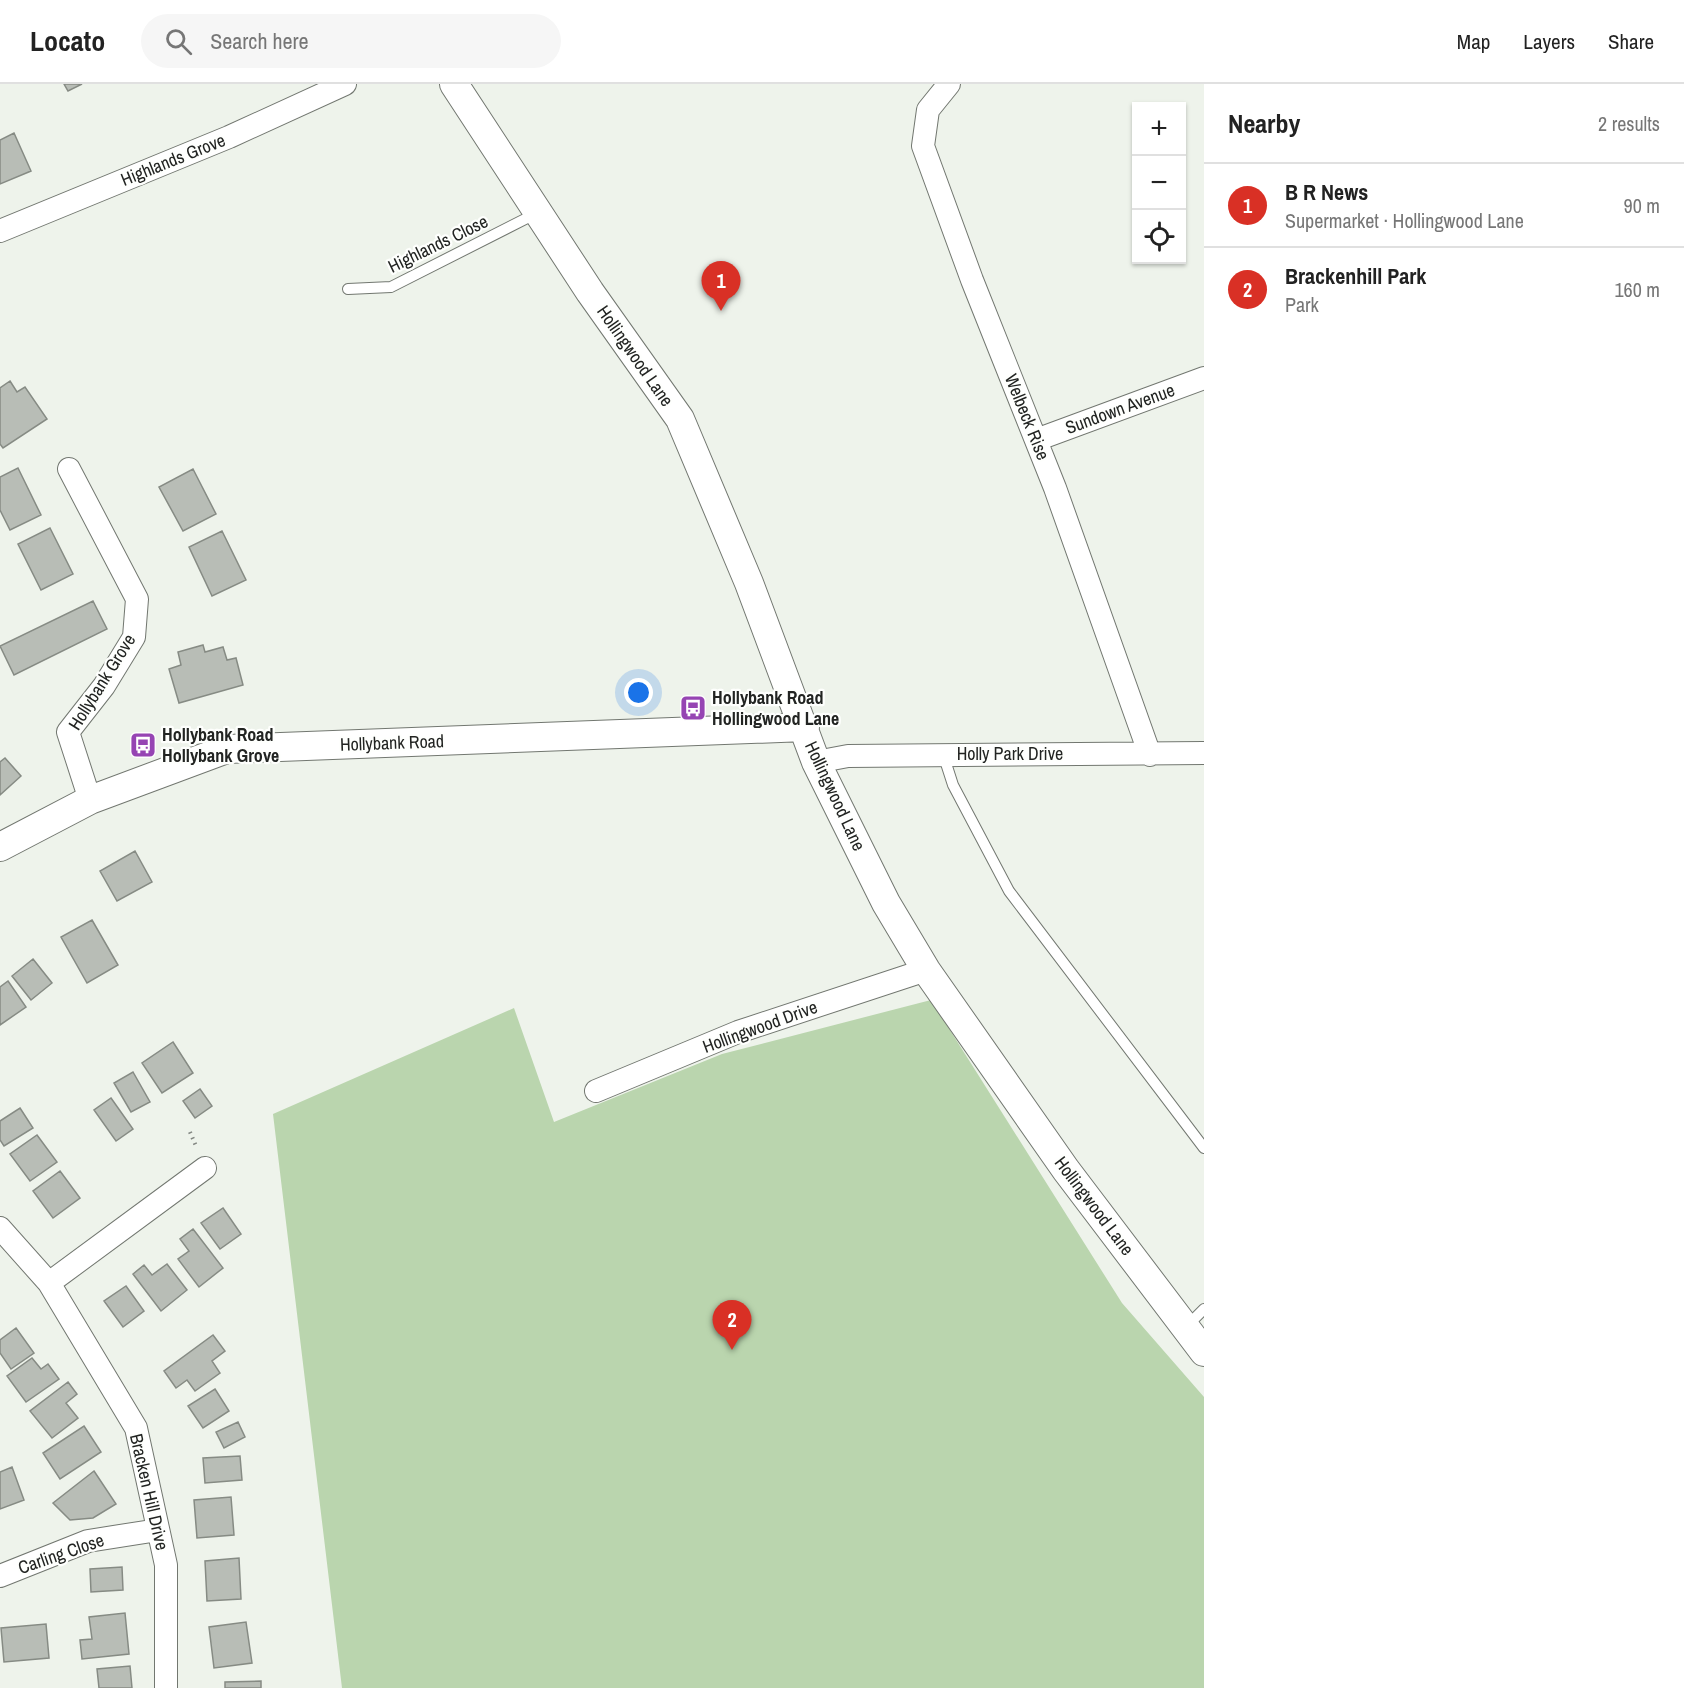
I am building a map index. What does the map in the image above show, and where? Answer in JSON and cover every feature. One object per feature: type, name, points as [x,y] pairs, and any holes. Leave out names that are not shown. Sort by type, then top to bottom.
[{"type":"street","name":"Highlands Grove","points":[[0,231],[229,137],[345,84]]},
{"type":"street","name":"Hollingwood Lane","points":[[454,84],[537,213],[680,419],[749,583],[805,727],[816,762],[886,903],[926,970],[1066,1170],[1195,1319],[1204,1352]]},
{"type":"street","name":"Welbeck Rise","points":[[949,84],[928,110],[923,146],[1036,440],[1150,754]]},
{"type":"street","name":"Sundown Avenue","points":[[1036,440],[1204,378]]},
{"type":"street","name":"Hollybank Grove","points":[[69,469],[137,599],[134,637],[104,686],[68,732],[90,800]]},
{"type":"street","name":"Hollybank Road","points":[[0,847],[90,800],[227,749],[805,727]]},
{"type":"street","name":"Holly Park Drive","points":[[816,762],[848,756],[1204,753]]},
{"type":"street","name":"Hollingwood Drive","points":[[596,1091],[738,1032],[926,970]]},
{"type":"street","points":[[50,1283],[205,1168]]},
{"type":"street","name":"Bracken Hill Drive","points":[[0,1228],[50,1283],[136,1428],[166,1565],[166,1688]]},
{"type":"street","name":"Carling Close","points":[[0,1576],[88,1541],[158,1530]]},
{"type":"lane","name":"Highlands Close","points":[[348,289],[391,287],[537,213]]},
{"type":"lane","points":[[943,754],[953,785],[1009,891],[1204,1148]]},
{"type":"green space","points":[[931,1000],[1122,1303],[1204,1397],[1204,1688],[342,1688],[273,1114],[514,1008],[554,1122],[722,1054]]},
{"type":"building","points":[[64,84],[82,84],[68,91]]},
{"type":"building","points":[[14,133],[31,171],[0,184],[0,140]]},
{"type":"building","points":[[10,381],[17,392],[25,387],[47,419],[3,448],[0,444],[0,388]]},
{"type":"building","points":[[18,468],[41,515],[10,530],[0,510],[0,477]]},
{"type":"building","points":[[193,469],[216,514],[183,531],[159,487]]},
{"type":"building","points":[[50,528],[73,574],[41,590],[18,544]]},
{"type":"building","points":[[222,531],[246,580],[212,596],[189,547]]},
{"type":"building","points":[[93,601],[107,629],[14,675],[0,646]]},
{"type":"building","points":[[203,645],[205,652],[223,647],[227,660],[236,658],[243,685],[179,703],[169,669],[181,665],[178,652]]},
{"type":"building","points":[[5,758],[21,776],[0,795],[0,762]]},
{"type":"building","points":[[135,851],[152,882],[117,901],[100,871]]},
{"type":"building","points":[[92,920],[118,965],[87,983],[61,937]]},
{"type":"building","points":[[33,959],[52,983],[31,1000],[12,976]]},
{"type":"building","points":[[8,981],[26,1007],[0,1025],[0,987]]},
{"type":"building","points":[[173,1042],[193,1073],[162,1093],[142,1063]]},
{"type":"building","points":[[133,1072],[150,1102],[131,1112],[114,1083]]},
{"type":"building","points":[[200,1089],[212,1106],[195,1118],[183,1101]]},
{"type":"building","points":[[111,1098],[133,1129],[116,1141],[94,1110]]},
{"type":"building","points":[[20,1108],[33,1128],[4,1146],[0,1140],[0,1121]]},
{"type":"building","points":[[37,1135],[57,1162],[30,1181],[10,1154]]},
{"type":"building","points":[[60,1171],[80,1198],[53,1218],[33,1191]]},
{"type":"building","points":[[223,1208],[241,1234],[220,1249],[201,1223]]},
{"type":"building","points":[[193,1229],[223,1268],[199,1287],[178,1259],[189,1251],[180,1239]]},
{"type":"building","points":[[167,1264],[187,1290],[161,1311],[133,1274],[144,1265],[152,1275]]},
{"type":"building","points":[[126,1286],[144,1311],[123,1327],[104,1301]]},
{"type":"building","points":[[16,1328],[34,1353],[11,1369],[0,1353],[0,1340]]},
{"type":"building","points":[[213,1335],[225,1351],[212,1361],[220,1373],[195,1391],[187,1380],[176,1388],[164,1371]]},
{"type":"building","points":[[32,1358],[41,1369],[48,1364],[59,1379],[26,1402],[7,1376]]},
{"type":"building","points":[[68,1382],[77,1394],[66,1403],[78,1418],[52,1438],[30,1411]]},
{"type":"building","points":[[215,1389],[229,1411],[203,1428],[188,1406]]},
{"type":"building","points":[[238,1422],[245,1437],[224,1448],[216,1432]]},
{"type":"building","points":[[84,1426],[101,1452],[60,1479],[43,1453]]},
{"type":"building","points":[[240,1456],[242,1480],[205,1483],[203,1458]]},
{"type":"building","points":[[12,1467],[24,1500],[0,1509],[0,1472]]},
{"type":"building","points":[[94,1471],[116,1504],[93,1518],[70,1520],[53,1503]]},
{"type":"building","points":[[231,1497],[234,1535],[197,1538],[194,1500]]},
{"type":"building","points":[[239,1558],[241,1599],[207,1601],[205,1561]]},
{"type":"building","points":[[122,1567],[123,1590],[91,1592],[90,1569]]},
{"type":"building","points":[[125,1613],[129,1654],[82,1659],[80,1640],[92,1639],[89,1617]]},
{"type":"building","points":[[246,1622],[252,1663],[214,1668],[209,1627]]},
{"type":"building","points":[[46,1624],[49,1658],[4,1662],[1,1628]]},
{"type":"building","points":[[130,1666],[132,1688],[99,1688],[97,1669]]},
{"type":"building","points":[[261,1681],[261,1688],[225,1688],[225,1682]]},
{"type":"place","name":"B R News","points":[[721,311]]},
{"type":"place","name":"Hollybank Road Hollingwood Lane","points":[[693,708]]},
{"type":"place","name":"Hollybank Road Hollybank Grove","points":[[143,745]]},
{"type":"place","name":"Brackenhill Park","points":[[732,1350]]}]
